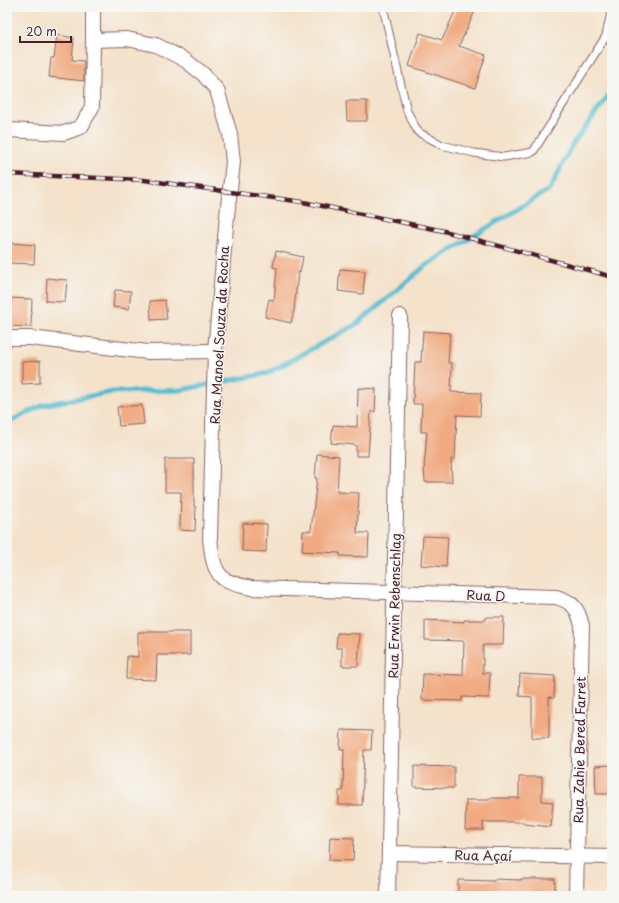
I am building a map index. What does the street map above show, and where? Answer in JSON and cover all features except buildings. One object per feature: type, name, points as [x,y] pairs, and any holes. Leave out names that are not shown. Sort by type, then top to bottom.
[{"type":"street","points":[[7,130],[64,133],[81,127],[92,107],[93,7]]},
{"type":"street","name":"Rua Manoel Souza da Rocha","points":[[93,40],[127,39],[156,45],[185,60],[203,74],[217,90],[230,134],[233,162],[215,351],[210,540],[213,559],[221,577],[233,583],[251,588],[395,592]]},
{"type":"street","name":"Rua Erwin Rebenschlag","points":[[388,896],[400,316]]},
{"type":"street","points":[[7,338],[30,338],[148,352],[215,351]]},
{"type":"street","name":"Rua D","points":[[395,592],[556,597],[567,600],[574,606]]},
{"type":"street","name":"Rua Zahie Bered Farret","points":[[574,606],[579,615],[582,626],[576,896]]},
{"type":"street","name":"Rua Açaí","points":[[389,853],[612,857]]},
{"type":"lane","points":[[383,7],[407,111],[418,132],[442,145],[474,153],[504,157],[533,152],[606,36],[612,8]]},
{"type":"waterway","points":[[7,423],[43,405],[112,392],[181,390],[268,373],[357,324],[425,266],[550,189],[572,145],[612,91]]},
{"type":"railway","points":[[7,174],[144,180],[303,202],[444,231],[612,277]]}]
